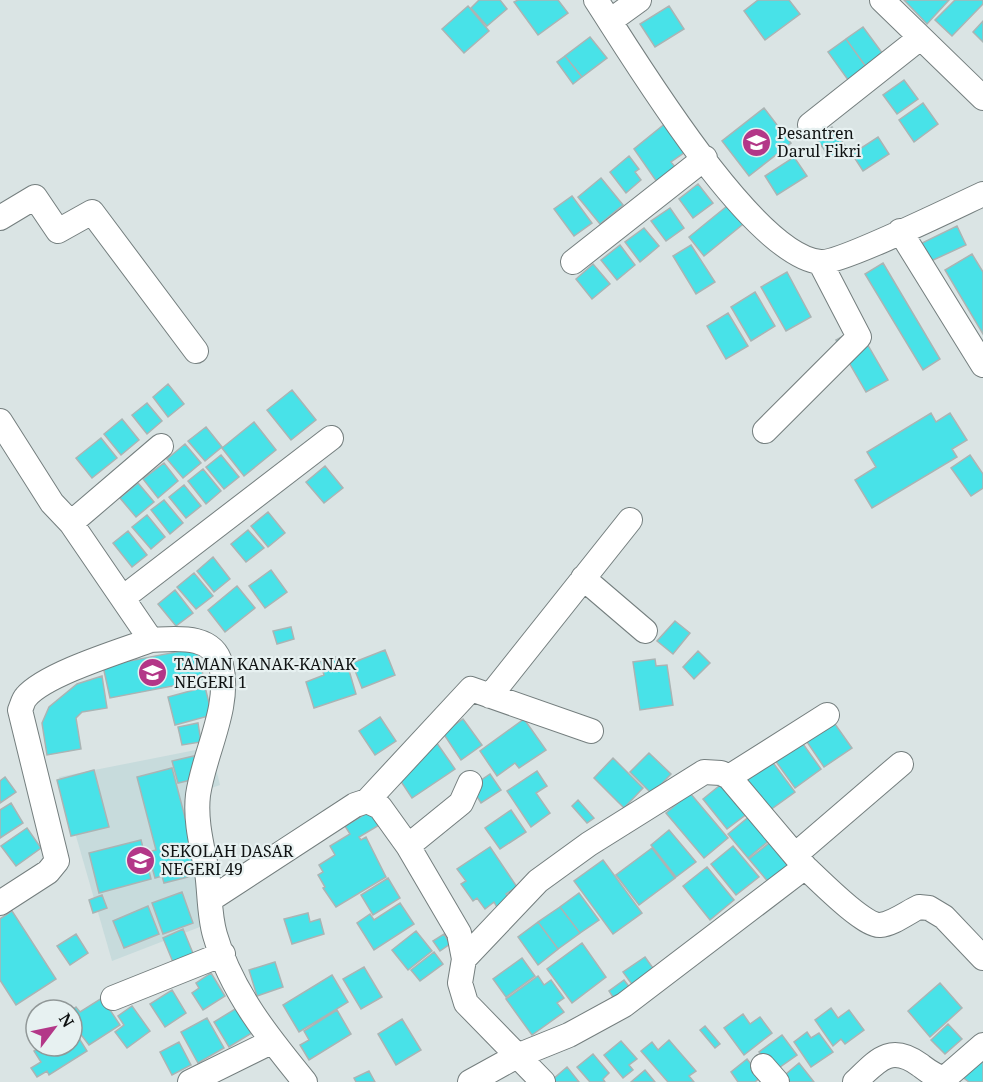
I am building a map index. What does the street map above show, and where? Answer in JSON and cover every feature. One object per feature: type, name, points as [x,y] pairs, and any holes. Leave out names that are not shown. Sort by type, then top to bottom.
[{"type":"street","points":[[596,0],[671,115],[762,228],[777,243],[820,262],[859,337],[765,431]]},
{"type":"street","points":[[610,21],[639,0]]},
{"type":"street","points":[[882,0],[983,98]]},
{"type":"street","points":[[810,125],[921,38]]},
{"type":"street","points":[[573,262],[705,158]]},
{"type":"street","points":[[820,262],[850,253],[983,194]]},
{"type":"street","points":[[0,218],[35,197],[58,231],[92,212],[196,351]]},
{"type":"street","points":[[900,231],[983,365]]},
{"type":"street","points":[[0,421],[9,455],[71,523],[124,597],[151,640]]},
{"type":"street","points":[[124,597],[331,438]]},
{"type":"street","points":[[71,523],[161,446]]},
{"type":"street","points":[[490,696],[630,520]]},
{"type":"street","points":[[583,578],[645,631]]},
{"type":"street","points":[[0,903],[48,872],[57,861],[20,710],[26,698],[43,684],[97,660],[151,640],[187,639],[202,642],[215,652],[221,665],[222,698],[198,796],[198,828],[211,898],[214,933],[236,986],[271,1042],[305,1082]]},
{"type":"street","points":[[211,898],[355,805],[367,801],[471,689],[591,731]]},
{"type":"street","points":[[729,777],[827,716]]},
{"type":"street","points":[[470,1082],[517,1056],[569,1035],[624,1005],[800,861],[901,764]]},
{"type":"street","points":[[464,959],[538,881],[589,844],[696,776],[710,771],[729,777],[800,861],[857,913],[876,925],[885,924],[920,907],[937,912],[983,958]]},
{"type":"street","points":[[408,846],[461,803],[470,783]]},
{"type":"street","points":[[367,801],[380,807],[408,846],[459,933],[464,959],[460,983],[466,1003],[543,1082]]},
{"type":"street","points":[[113,998],[223,954]]},
{"type":"street","points":[[190,1082],[271,1042]]},
{"type":"street","points":[[855,1082],[875,1062],[892,1055],[910,1058],[934,1075],[945,1078],[983,1045]]},
{"type":"shaded area","name":"SEKOLAH DASAR NEGERI 49","points":[[211,747],[220,785],[191,795],[205,925],[112,961],[59,777]]},
{"type":"building","points":[[479,0],[500,0],[507,9],[487,26],[471,8]]},
{"type":"building","points":[[518,0],[558,0],[568,13],[538,35],[514,2]]},
{"type":"building","points":[[758,0],[789,0],[800,14],[765,40],[744,11]]},
{"type":"building","points":[[904,0],[949,0],[927,24]]},
{"type":"building","points":[[955,0],[983,0],[983,4],[952,36],[935,20]]},
{"type":"building","points":[[468,6],[489,31],[464,53],[442,29]]},
{"type":"building","points":[[669,6],[684,29],[655,47],[640,24]]},
{"type":"building","points":[[983,21],[983,42],[973,32]]},
{"type":"building","points":[[863,27],[886,58],[869,71],[846,39]]},
{"type":"building","points":[[590,37],[607,58],[582,77],[565,56]]},
{"type":"building","points":[[846,39],[869,71],[851,84],[828,52]]},
{"type":"building","points":[[565,56],[582,77],[573,84],[557,62]]},
{"type":"building","points":[[904,80],[918,99],[897,114],[883,95]]},
{"type":"building","points":[[923,103],[938,124],[914,142],[899,120]]},
{"type":"building","name":"Pesantren Darul Fikri","points":[[764,108],[791,143],[749,176],[722,141]]},
{"type":"building","points":[[667,122],[688,150],[671,162],[676,168],[657,182],[634,149]]},
{"type":"building","points":[[832,127],[846,147],[830,158],[816,138]]},
{"type":"building","points":[[878,137],[889,154],[863,171],[852,154]]},
{"type":"building","points":[[629,156],[639,169],[635,172],[641,180],[626,193],[610,172]]},
{"type":"building","points":[[794,157],[807,176],[777,195],[765,176]]},
{"type":"building","points":[[601,178],[623,205],[600,224],[578,197]]},
{"type":"building","points":[[698,184],[713,203],[693,218],[679,199]]},
{"type":"building","points":[[572,196],[592,223],[574,236],[554,209]]},
{"type":"building","points":[[732,202],[747,221],[704,256],[689,237]]},
{"type":"building","points":[[670,208],[684,228],[666,241],[651,221]]},
{"type":"building","points":[[957,226],[966,245],[931,261],[922,243]]},
{"type":"building","points":[[644,228],[659,246],[640,262],[625,242]]},
{"type":"building","points":[[620,245],[635,265],[617,280],[601,260]]},
{"type":"building","points":[[691,245],[715,282],[696,294],[673,256]]},
{"type":"building","points":[[972,254],[983,272],[983,334],[945,270]]},
{"type":"building","points":[[883,263],[940,359],[923,370],[865,274]]},
{"type":"building","points":[[593,264],[610,284],[592,299],[576,279]]},
{"type":"building","points":[[787,272],[811,317],[786,331],[761,287]]},
{"type":"building","points":[[755,292],[775,326],[751,341],[731,307]]},
{"type":"building","points":[[728,313],[748,346],[726,359],[707,326]]},
{"type":"building","points":[[858,328],[888,380],[866,392],[836,340]]},
{"type":"building","points":[[168,384],[184,404],[168,417],[153,397]]},
{"type":"building","points":[[292,390],[316,420],[291,440],[267,410]]},
{"type":"building","points":[[147,403],[162,421],[147,434],[132,415]]},
{"type":"building","points":[[931,413],[936,422],[950,413],[967,440],[952,449],[957,457],[872,508],[855,480],[876,467],[867,452]]},
{"type":"building","points":[[122,419],[139,440],[121,455],[104,434]]},
{"type":"building","points":[[254,422],[276,450],[244,476],[222,448]]},
{"type":"building","points":[[206,427],[222,447],[205,461],[188,441]]},
{"type":"building","points":[[101,438],[117,458],[92,478],[76,458]]},
{"type":"building","points":[[185,444],[201,463],[183,478],[167,459]]},
{"type":"building","points":[[221,455],[239,477],[224,489],[206,467]]},
{"type":"building","points":[[970,455],[983,474],[983,488],[971,496],[951,468]]},
{"type":"building","points":[[164,463],[178,481],[158,498],[143,479]]},
{"type":"building","points":[[325,466],[343,488],[324,503],[306,482]]},
{"type":"building","points":[[203,469],[221,491],[206,504],[188,481]]},
{"type":"building","points":[[138,483],[154,502],[136,517],[120,498]]},
{"type":"building","points":[[184,485],[201,506],[186,518],[169,497]]},
{"type":"building","points":[[164,500],[183,523],[170,534],[151,510]]},
{"type":"building","points":[[268,512],[285,533],[268,547],[251,526]]},
{"type":"building","points":[[147,515],[165,537],[151,549],[132,527]]},
{"type":"building","points":[[248,530],[264,548],[246,562],[231,544]]},
{"type":"building","points":[[128,531],[147,555],[132,567],[113,543]]},
{"type":"building","points":[[213,557],[230,579],[214,592],[197,571]]},
{"type":"building","points":[[271,570],[287,592],[265,608],[249,586]]},
{"type":"building","points":[[194,573],[213,596],[196,609],[177,587]]},
{"type":"building","points":[[237,586],[255,608],[225,632],[208,610]]},
{"type":"building","points":[[175,590],[193,613],[176,626],[158,604]]},
{"type":"building","points":[[675,621],[690,633],[673,654],[657,641]]},
{"type":"building","points":[[291,627],[294,639],[277,644],[273,631]]},
{"type":"building","name":"TAMAN KANAK-KANAK NEGERI 1","points":[[197,648],[204,680],[110,698],[103,666]]},
{"type":"building","points":[[385,650],[395,675],[362,688],[352,663]]},
{"type":"building","points":[[698,651],[710,663],[694,679],[683,667]]},
{"type":"building","points":[[335,657],[339,670],[348,667],[356,694],[314,708],[306,682],[324,675],[320,662]]},
{"type":"building","points":[[655,659],[656,666],[667,665],[673,705],[640,710],[633,662]]},
{"type":"building","points":[[102,676],[107,708],[82,712],[76,718],[81,749],[47,755],[42,723],[49,707],[77,684]]},
{"type":"building","points":[[205,687],[212,715],[175,725],[168,697]]},
{"type":"building","points":[[380,717],[396,741],[375,755],[359,731]]},
{"type":"building","points":[[830,717],[852,748],[824,767],[803,736]]},
{"type":"building","points":[[463,719],[482,745],[461,760],[443,733]]},
{"type":"building","points":[[524,719],[546,750],[519,768],[515,763],[497,776],[480,751]]},
{"type":"building","points":[[198,723],[201,742],[182,745],[178,727]]},
{"type":"building","points":[[798,737],[821,769],[795,788],[772,756]]},
{"type":"building","points":[[434,739],[455,769],[412,798],[398,777],[422,760],[416,751]]},
{"type":"building","points":[[649,753],[671,774],[652,794],[630,772]]},
{"type":"building","points":[[194,756],[200,778],[178,783],[172,761]]},
{"type":"building","points":[[613,758],[643,788],[624,808],[594,778]]},
{"type":"building","points":[[771,760],[795,792],[766,813],[743,781]]},
{"type":"building","points":[[172,768],[200,874],[164,883],[162,876],[155,878],[148,852],[156,850],[137,777]]},
{"type":"building","points":[[94,770],[109,827],[71,836],[57,780]]},
{"type":"building","points":[[537,771],[547,786],[536,793],[550,813],[531,827],[507,791]]},
{"type":"building","points":[[490,774],[501,790],[481,803],[471,787]]},
{"type":"building","points":[[5,777],[16,792],[0,803],[0,781]]},
{"type":"building","points":[[724,782],[748,813],[727,829],[703,799]]},
{"type":"building","points":[[690,793],[728,838],[704,858],[666,813]]},
{"type":"building","points":[[578,800],[594,818],[587,823],[572,806]]},
{"type":"building","points":[[11,803],[23,823],[0,838],[0,810]]},
{"type":"building","points":[[372,810],[381,824],[359,837],[361,840],[366,837],[386,877],[336,907],[323,888],[325,887],[318,875],[323,872],[319,865],[335,855],[330,846],[350,834],[345,826]]},
{"type":"building","points":[[511,810],[526,832],[500,849],[485,828]]},
{"type":"building","points":[[751,815],[771,839],[748,858],[728,834]]},
{"type":"building","points":[[27,828],[41,848],[16,866],[1,846]]},
{"type":"building","points":[[669,830],[696,862],[676,877],[651,845]]},
{"type":"building","points":[[141,840],[151,879],[99,893],[89,853]]},
{"type":"building","points":[[773,840],[793,865],[770,884],[749,859]]},
{"type":"building","points":[[733,846],[759,877],[736,895],[711,864]]},
{"type":"building","points":[[490,847],[517,887],[506,894],[511,901],[498,909],[494,902],[485,909],[477,898],[473,901],[461,884],[466,881],[457,869]]},
{"type":"building","points":[[652,848],[675,878],[639,905],[616,875]]},
{"type":"building","points":[[603,860],[642,913],[613,934],[574,881]]},
{"type":"building","points":[[707,867],[734,900],[710,920],[683,886]]},
{"type":"building","points":[[388,878],[400,898],[373,915],[361,895]]},
{"type":"building","points":[[182,892],[193,923],[163,934],[152,903]]},
{"type":"building","points":[[579,893],[599,920],[580,933],[560,907]]},
{"type":"building","points":[[102,895],[107,908],[93,913],[89,900]]},
{"type":"building","points":[[400,903],[414,924],[374,950],[357,923],[370,914],[374,920]]},
{"type":"building","points":[[148,906],[159,934],[124,948],[113,921]]},
{"type":"building","points":[[560,907],[580,933],[558,949],[538,922]]},
{"type":"building","points":[[12,911],[56,979],[16,1005],[0,980],[0,919]]},
{"type":"building","points":[[308,913],[310,922],[320,919],[324,934],[292,944],[284,919]]},
{"type":"building","points":[[538,922],[558,949],[538,965],[518,937]]},
{"type":"building","points":[[183,929],[195,958],[175,967],[163,938]]},
{"type":"building","points":[[416,931],[432,951],[408,970],[392,950]]},
{"type":"building","points":[[76,934],[88,953],[70,965],[57,946]]},
{"type":"building","points":[[444,934],[450,944],[440,951],[433,941]]},
{"type":"building","points":[[582,943],[606,977],[572,1003],[547,969]]},
{"type":"building","points":[[434,952],[443,964],[420,981],[411,970]]},
{"type":"building","points":[[645,957],[658,975],[636,990],[623,972]]},
{"type":"building","points":[[522,958],[535,976],[506,997],[493,979]]},
{"type":"building","points":[[275,962],[283,987],[257,996],[249,970]]},
{"type":"building","points":[[364,967],[382,997],[361,1009],[343,979]]},
{"type":"building","points":[[211,973],[225,996],[203,1010],[192,993],[199,988],[196,983]]},
{"type":"building","points":[[332,975],[348,1002],[299,1032],[283,1005]]},
{"type":"building","points":[[538,976],[544,985],[551,980],[564,998],[557,1003],[564,1012],[532,1035],[506,999]]},
{"type":"building","points":[[624,980],[634,993],[618,1005],[609,991]]},
{"type":"building","points":[[940,983],[962,1008],[930,1037],[908,1011]]},
{"type":"building","points":[[172,990],[186,1013],[165,1027],[150,1004]]},
{"type":"building","points":[[102,998],[120,1025],[89,1045],[84,1039],[84,1009]]},
{"type":"building","points":[[132,1006],[150,1031],[127,1048],[115,1032],[124,1025],[118,1016]]},
{"type":"building","points":[[240,1006],[255,1031],[229,1047],[214,1022]]},
{"type":"building","points":[[831,1008],[838,1018],[849,1010],[864,1030],[845,1044],[841,1039],[833,1046],[815,1020]]},
{"type":"building","points":[[337,1010],[351,1034],[309,1060],[300,1045],[309,1040],[304,1031]]},
{"type":"building","points":[[743,1014],[750,1024],[760,1017],[772,1033],[744,1055],[724,1028]]},
{"type":"building","points":[[207,1018],[224,1048],[198,1063],[181,1032]]},
{"type":"building","points":[[402,1019],[421,1050],[396,1065],[378,1034]]},
{"type":"building","points":[[948,1024],[962,1039],[945,1054],[931,1040]]},
{"type":"building","points":[[705,1026],[720,1044],[715,1048],[700,1030]]},
{"type":"building","points":[[807,1032],[811,1038],[819,1033],[833,1052],[811,1067],[794,1042]]},
{"type":"building","points":[[782,1035],[797,1055],[773,1072],[759,1052]]},
{"type":"building","points":[[669,1040],[696,1071],[689,1076],[694,1082],[668,1082],[641,1051],[652,1042],[658,1050]]},
{"type":"building","points":[[621,1041],[637,1059],[629,1065],[633,1070],[623,1078],[604,1055]]},
{"type":"building","points":[[179,1042],[191,1065],[172,1075],[160,1052]]},
{"type":"building","points":[[983,1051],[983,1082],[969,1082],[961,1076]]},
{"type":"building","points":[[593,1054],[609,1073],[603,1079],[605,1082],[590,1082],[577,1067]]},
{"type":"building","points":[[38,1058],[76,1058],[49,1075],[47,1071],[37,1077],[31,1068],[41,1062]]},
{"type":"building","points":[[747,1059],[761,1077],[755,1082],[738,1082],[731,1072]]},
{"type":"building","points":[[799,1063],[814,1082],[783,1082],[780,1079]]},
{"type":"building","points":[[567,1067],[579,1082],[553,1082],[552,1080]]},
{"type":"building","points":[[645,1070],[655,1082],[631,1082]]},
{"type":"building","points":[[369,1071],[375,1082],[356,1082],[354,1078]]},
{"type":"place","name":"Pesantren Darul Fikri","points":[[756,142]]},
{"type":"place","name":"TAMAN KANAK-KANAK NEGERI 1","points":[[153,673]]},
{"type":"place","name":"SEKOLAH DASAR NEGERI 49","points":[[140,860]]}]
